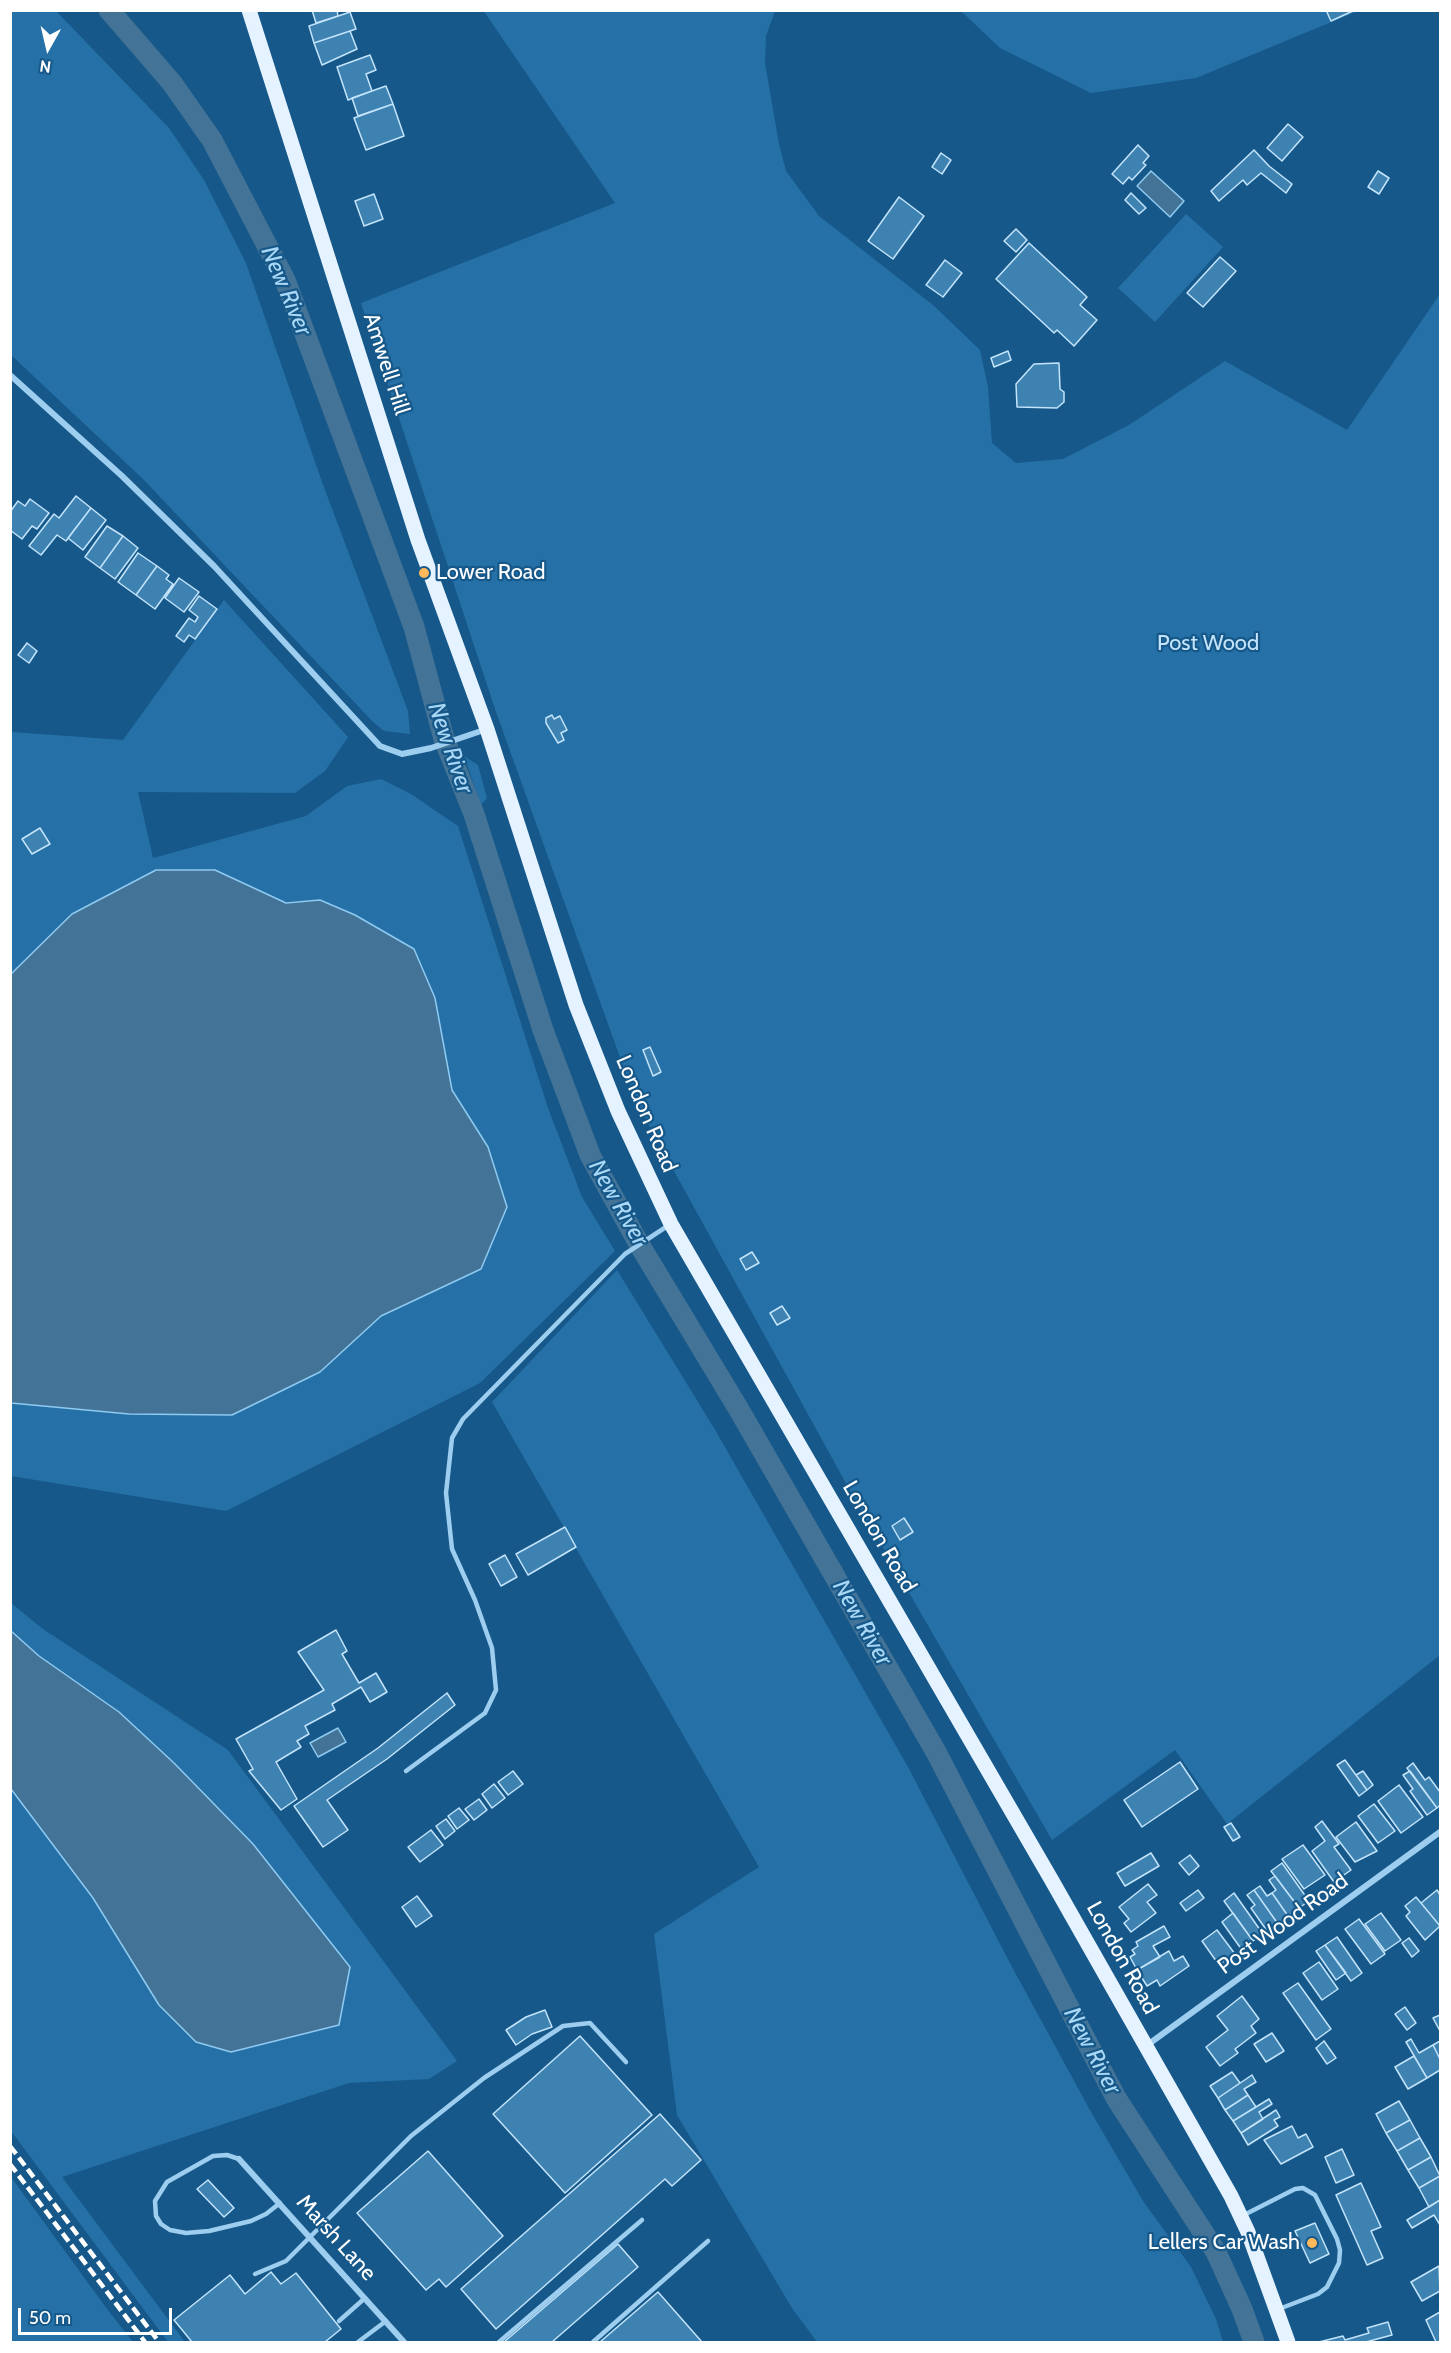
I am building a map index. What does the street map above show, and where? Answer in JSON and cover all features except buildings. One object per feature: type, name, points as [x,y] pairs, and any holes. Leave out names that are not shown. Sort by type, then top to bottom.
[{"type":"main road","name":"Amwell Hill","points":[[249,10],[418,540],[487,729]]},
{"type":"main road","name":"London Road","points":[[487,729],[576,1005],[618,1111],[671,1224],[1146,2046],[1240,2216],[1288,2343]]},
{"type":"street","points":[[10,375],[122,476],[214,566],[380,746],[402,754],[431,748],[487,729]]},
{"type":"street","name":"Post Wood Road","points":[[1146,2046],[1440,1832]]},
{"type":"street","name":"Marsh Lane","points":[[239,2159],[404,2343]]},
{"type":"lane","points":[[406,1770],[485,1713],[496,1690],[492,1648],[475,1600],[452,1550],[446,1493],[448,1458],[452,1438],[463,1419],[631,1249],[671,1224]]},
{"type":"lane","points":[[255,2274],[286,2261],[312,2238],[411,2136],[484,2078],[563,2026],[590,2023],[626,2062]]},
{"type":"lane","points":[[239,2159],[227,2155],[213,2156],[167,2182],[155,2200],[156,2216],[161,2224],[170,2230],[186,2233],[209,2231],[251,2221],[266,2214],[280,2203]]},
{"type":"lane","points":[[1240,2216],[1295,2189],[1303,2188],[1315,2195],[1337,2239],[1341,2250],[1339,2263],[1327,2287],[1318,2294],[1277,2309]]},
{"type":"lane","points":[[499,2343],[642,2220]]},
{"type":"lane","points":[[593,2343],[708,2241]]},
{"type":"lane","points":[[339,2321],[365,2298]]},
{"type":"lane","points":[[358,2343],[386,2321]]},
{"type":"green space","name":"Post Wood","points":[[483,10],[775,11],[766,36],[765,63],[786,171],[819,216],[933,305],[980,350],[988,387],[992,443],[1016,463],[1063,459],[1129,425],[1225,361],[1347,430],[1440,294],[1440,1655],[1227,1824],[1175,1750],[1052,1840],[848,1487],[636,1102],[495,709],[361,303],[615,203]]},
{"type":"green space","points":[[10,11],[56,11],[169,128],[204,180],[246,263],[322,482],[408,711],[410,734],[384,731],[373,722],[144,480],[11,355]]},
{"type":"green space","points":[[961,11],[1358,11],[1196,78],[1091,93],[1000,48]]},
{"type":"green space","points":[[1186,214],[1223,247],[1155,322],[1118,288]]},
{"type":"green space","points":[[224,600],[348,737],[325,771],[295,793],[138,792],[153,858],[306,816],[347,786],[381,779],[411,794],[458,826],[548,1108],[582,1197],[615,1251],[480,1383],[226,1511],[11,1476],[11,1403],[129,1414],[320,1372],[381,1316],[481,1269],[488,1147],[452,1090],[435,998],[414,949],[355,915],[320,900],[72,914],[11,974],[11,732],[123,740]]},
{"type":"green space","points":[[464,756],[478,765],[487,798],[481,805]]},
{"type":"green space","points":[[617,1270],[714,1428],[908,1767],[1012,1967],[1091,2112],[1143,2201],[1191,2267],[1216,2319],[1223,2342],[817,2342],[792,2308],[677,2115],[654,1934],[759,1867],[492,1402]]},
{"type":"green space","points":[[11,1603],[43,1629],[228,1750],[457,2061],[429,2079],[349,2083],[62,2177],[185,2342],[168,2342],[11,2131],[10,1789],[93,1898],[159,2005],[350,1967],[253,1844],[11,1631]]},
{"type":"green space","points":[[11,2177],[107,2309],[133,2342],[11,2342]]},
{"type":"shaded area","points":[[1151,171],[1184,201],[1170,217],[1137,186]]},
{"type":"shaded area","points":[[156,870],[215,870],[286,903],[320,900],[355,915],[414,949],[435,998],[452,1090],[488,1147],[507,1207],[481,1269],[381,1316],[320,1372],[232,1415],[129,1414],[11,1403],[11,974],[72,914]]},
{"type":"shaded area","points":[[11,1631],[39,1656],[119,1712],[174,1763],[253,1844],[350,1967],[339,2025],[231,2052],[196,2042],[159,2005],[93,1898],[11,1789]]},
{"type":"shaded area","points":[[338,1728],[346,1742],[318,1757],[310,1743]]},
{"type":"waterway","name":"New River","points":[[109,10],[172,83],[212,140],[285,280],[414,627],[444,739],[474,814],[543,1030],[590,1155],[639,1244],[738,1408],[936,1752],[1116,2098],[1216,2252],[1254,2342]]},
{"type":"railway","points":[[10,2146],[159,2342]]},
{"type":"railway","points":[[10,2164],[145,2342]]},
{"type":"place","name":"Lower Road","points":[[424,573]]},
{"type":"place","name":"Lellers Car Wash","points":[[1312,2243]]}]
